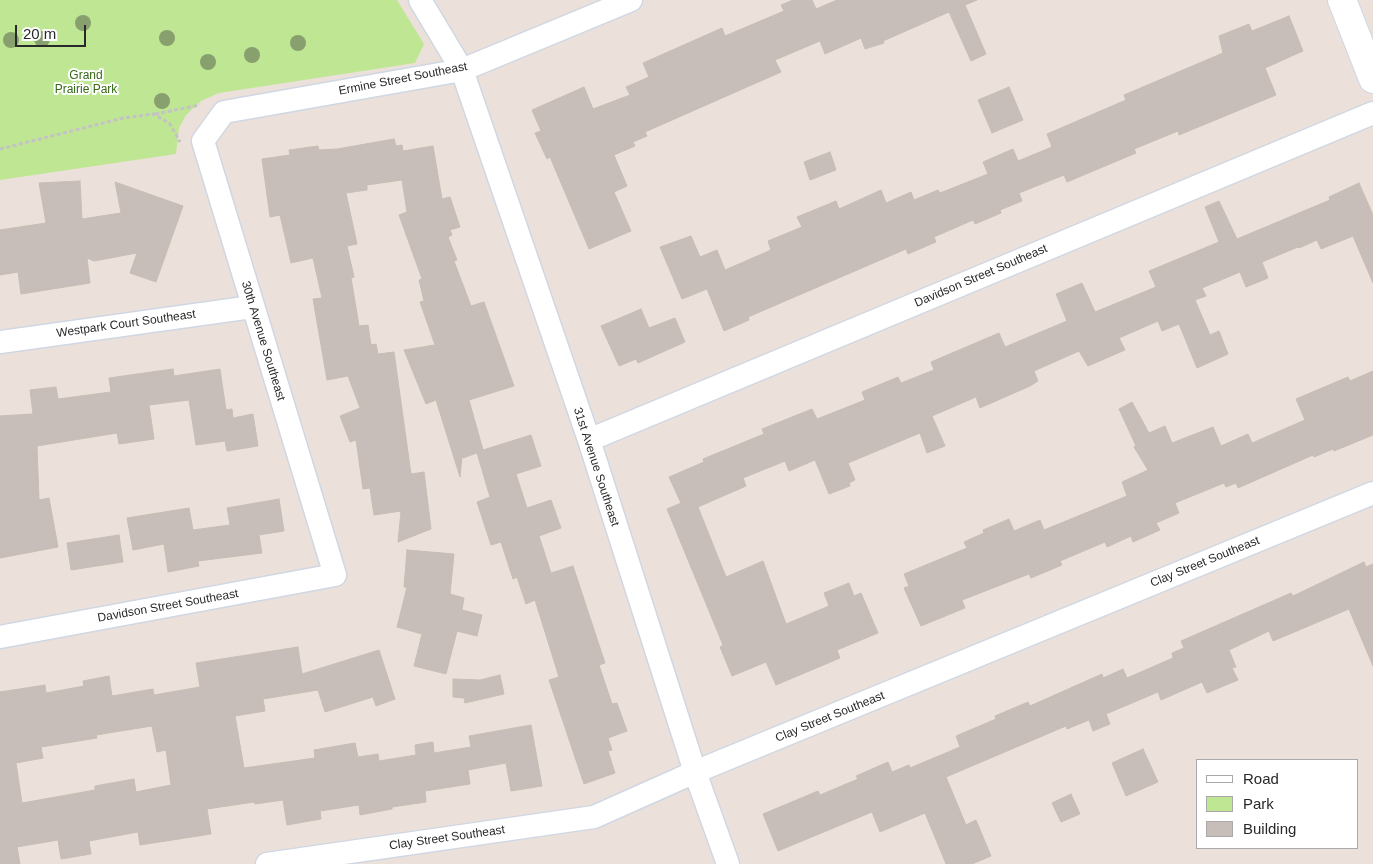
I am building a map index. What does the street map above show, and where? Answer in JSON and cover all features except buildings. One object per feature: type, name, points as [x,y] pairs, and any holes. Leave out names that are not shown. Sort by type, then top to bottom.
[{"type":"main road","points":[[1342,0],[1373,79]]},
{"type":"street","name":"31st Avenue Southeast","points":[[420,0],[462,70],[589,440],[695,772],[728,864]]},
{"type":"street","name":"Ermine Street Southeast","points":[[224,112],[462,70],[631,0]]},
{"type":"street","points":[[203,141],[224,112]]},
{"type":"street","name":"Davidson Street Southeast","points":[[589,440],[1373,112]]},
{"type":"street","name":"30th Avenue Southeast","points":[[203,141],[252,307],[336,575]]},
{"type":"street","name":"Westpark Court Southeast","points":[[0,342],[252,307]]},
{"type":"street","name":"Clay Street Southeast","points":[[267,864],[594,817],[695,772],[1373,493]]},
{"type":"street","name":"Davidson Street Southeast","points":[[0,637],[336,575]]},
{"type":"path","points":[[0,149],[123,118],[203,104],[224,112]]},
{"type":"path","points":[[154,114],[170,124],[178,142],[203,141]]},
{"type":"green space","name":"Grand Prairie Park","points":[[0,0],[397,0],[424,44],[415,63],[219,93],[201,101],[186,115],[179,128],[176,154],[0,180]]}]
